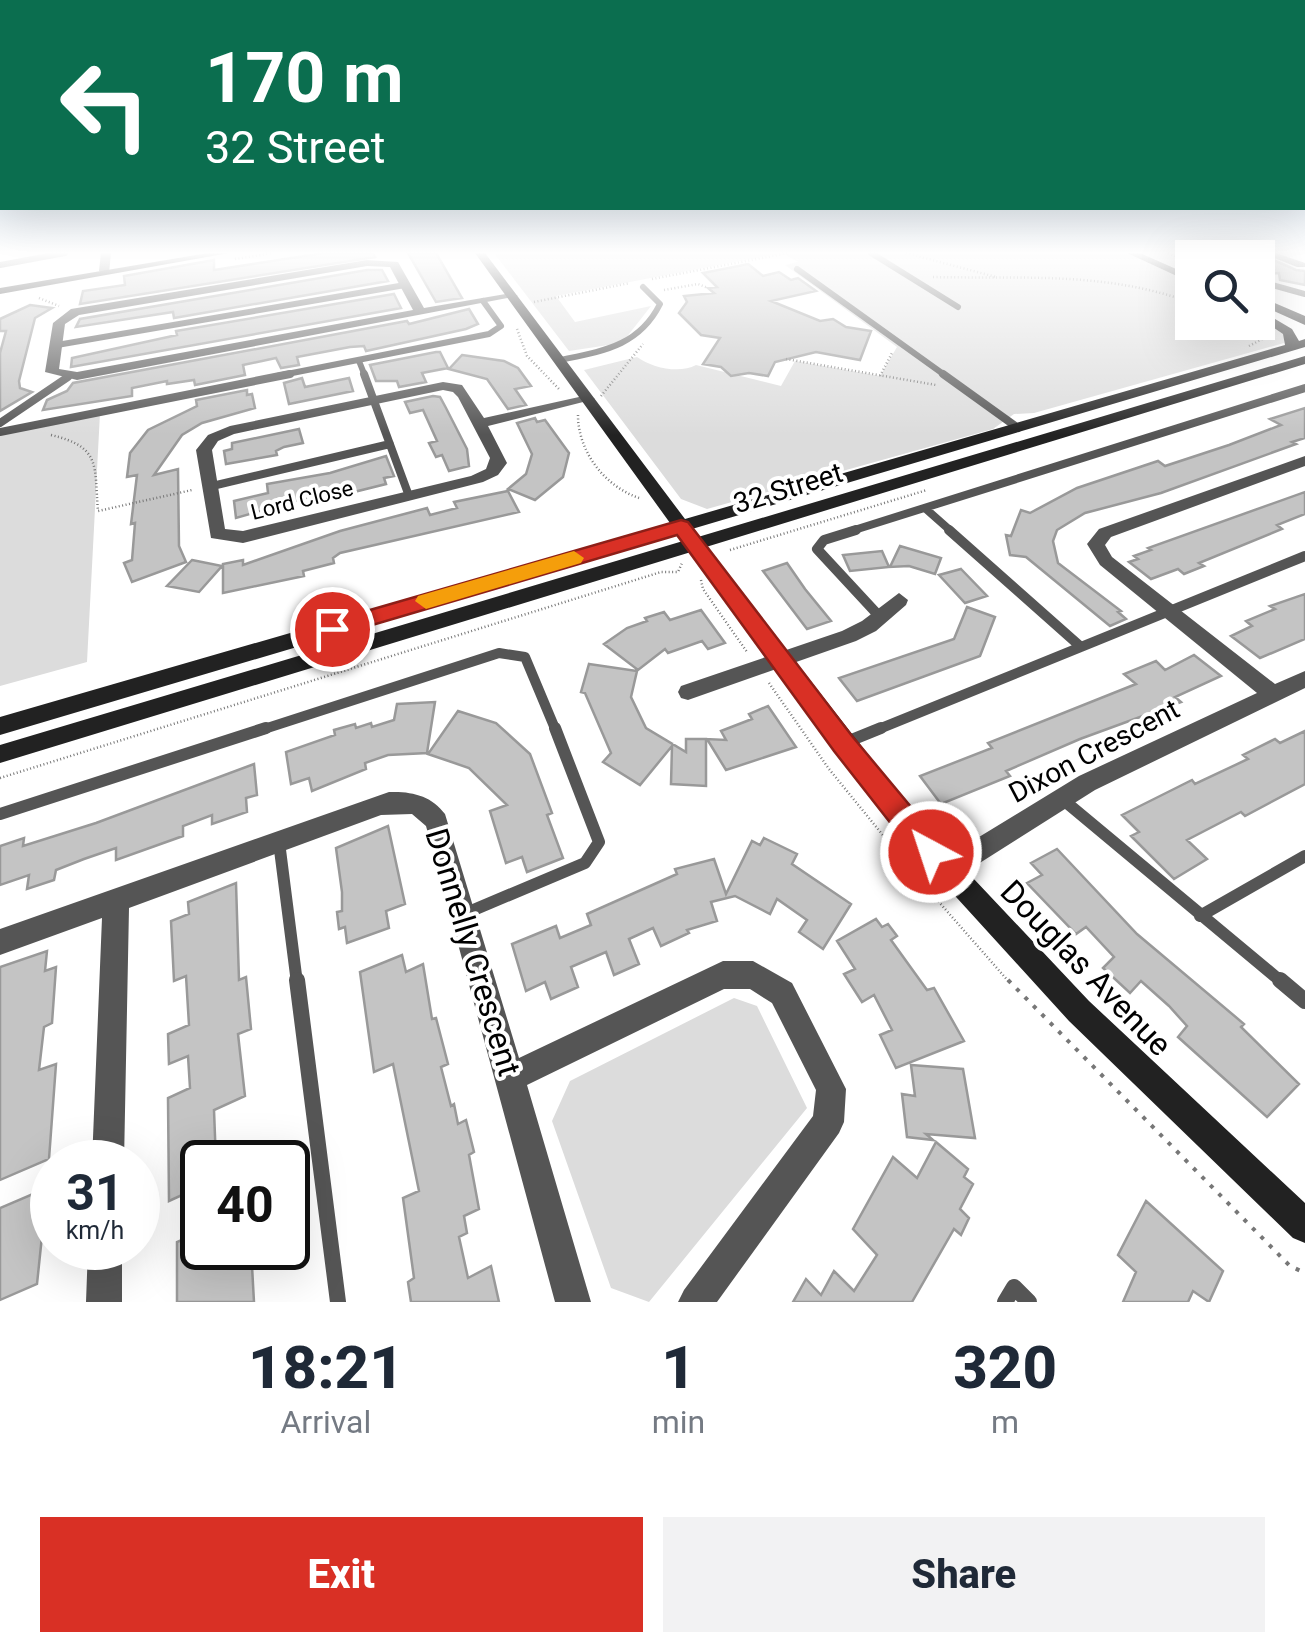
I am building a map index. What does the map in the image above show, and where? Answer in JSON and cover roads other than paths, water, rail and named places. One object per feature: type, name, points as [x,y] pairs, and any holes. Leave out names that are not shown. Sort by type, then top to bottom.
[{"type":"street","points":[[72,314],[61,320],[52,372],[68,377],[416,314]]},
{"type":"street","name":"Douglas Avenue","points":[[525,314],[588,401],[687,556],[775,672],[843,743],[947,870],[1079,1012],[1305,1226]]},
{"type":"street","points":[[1275,319],[1305,332]]},
{"type":"street","points":[[1275,323],[1298,345]]},
{"type":"street","name":"32 Street","points":[[0,726],[687,556],[1018,428],[1298,345]]},
{"type":"street","name":"32 Street","points":[[0,754],[687,556],[1305,363]]},
{"type":"street","name":"Lord Close","points":[[451,386],[464,395],[480,424],[498,458],[496,468],[476,479],[231,538],[217,534],[214,528],[204,450],[221,434],[451,386]]},
{"type":"street","points":[[480,424],[588,401]]},
{"type":"street","points":[[1273,694],[1101,556],[1098,538],[1305,461]]},
{"type":"street","points":[[688,692],[775,672],[848,636],[899,600]]},
{"type":"street","name":"Dixon Crescent","points":[[947,870],[1060,798],[1305,679]]},
{"type":"street","name":"Donnelly Crescent","points":[[0,942],[381,804],[421,805],[437,822],[574,1302]]},
{"type":"street","points":[[109,1140],[116,900]]},
{"type":"street","points":[[511,1077],[723,975],[753,975],[782,992],[831,1088],[828,1122],[696,1302]]},
{"type":"street","points":[[104,1302],[105,1270]]},
{"type":"lane","points":[[56,345],[235,314]]},
{"type":"lane","points":[[0,432],[489,334],[501,326],[492,314]]},
{"type":"lane","points":[[560,360],[626,346],[653,314]]},
{"type":"lane","points":[[858,314],[1018,428]]},
{"type":"lane","points":[[359,361],[409,496]]},
{"type":"lane","points":[[0,422],[68,377]]},
{"type":"lane","points":[[880,617],[817,550],[818,545],[1305,388]]},
{"type":"lane","points":[[208,486],[390,444]]},
{"type":"lane","points":[[926,509],[1080,647]]},
{"type":"lane","points":[[843,743],[1305,556]]},
{"type":"lane","points":[[0,814],[499,654],[525,657],[582,789],[599,842],[585,863],[464,914]]},
{"type":"lane","points":[[1060,798],[1305,1001]]},
{"type":"lane","points":[[279,841],[338,1302]]},
{"type":"lane","points":[[1200,916],[1305,856]]},
{"type":"lane","points":[[1005,1302],[1014,1287],[1029,1302]]}]
